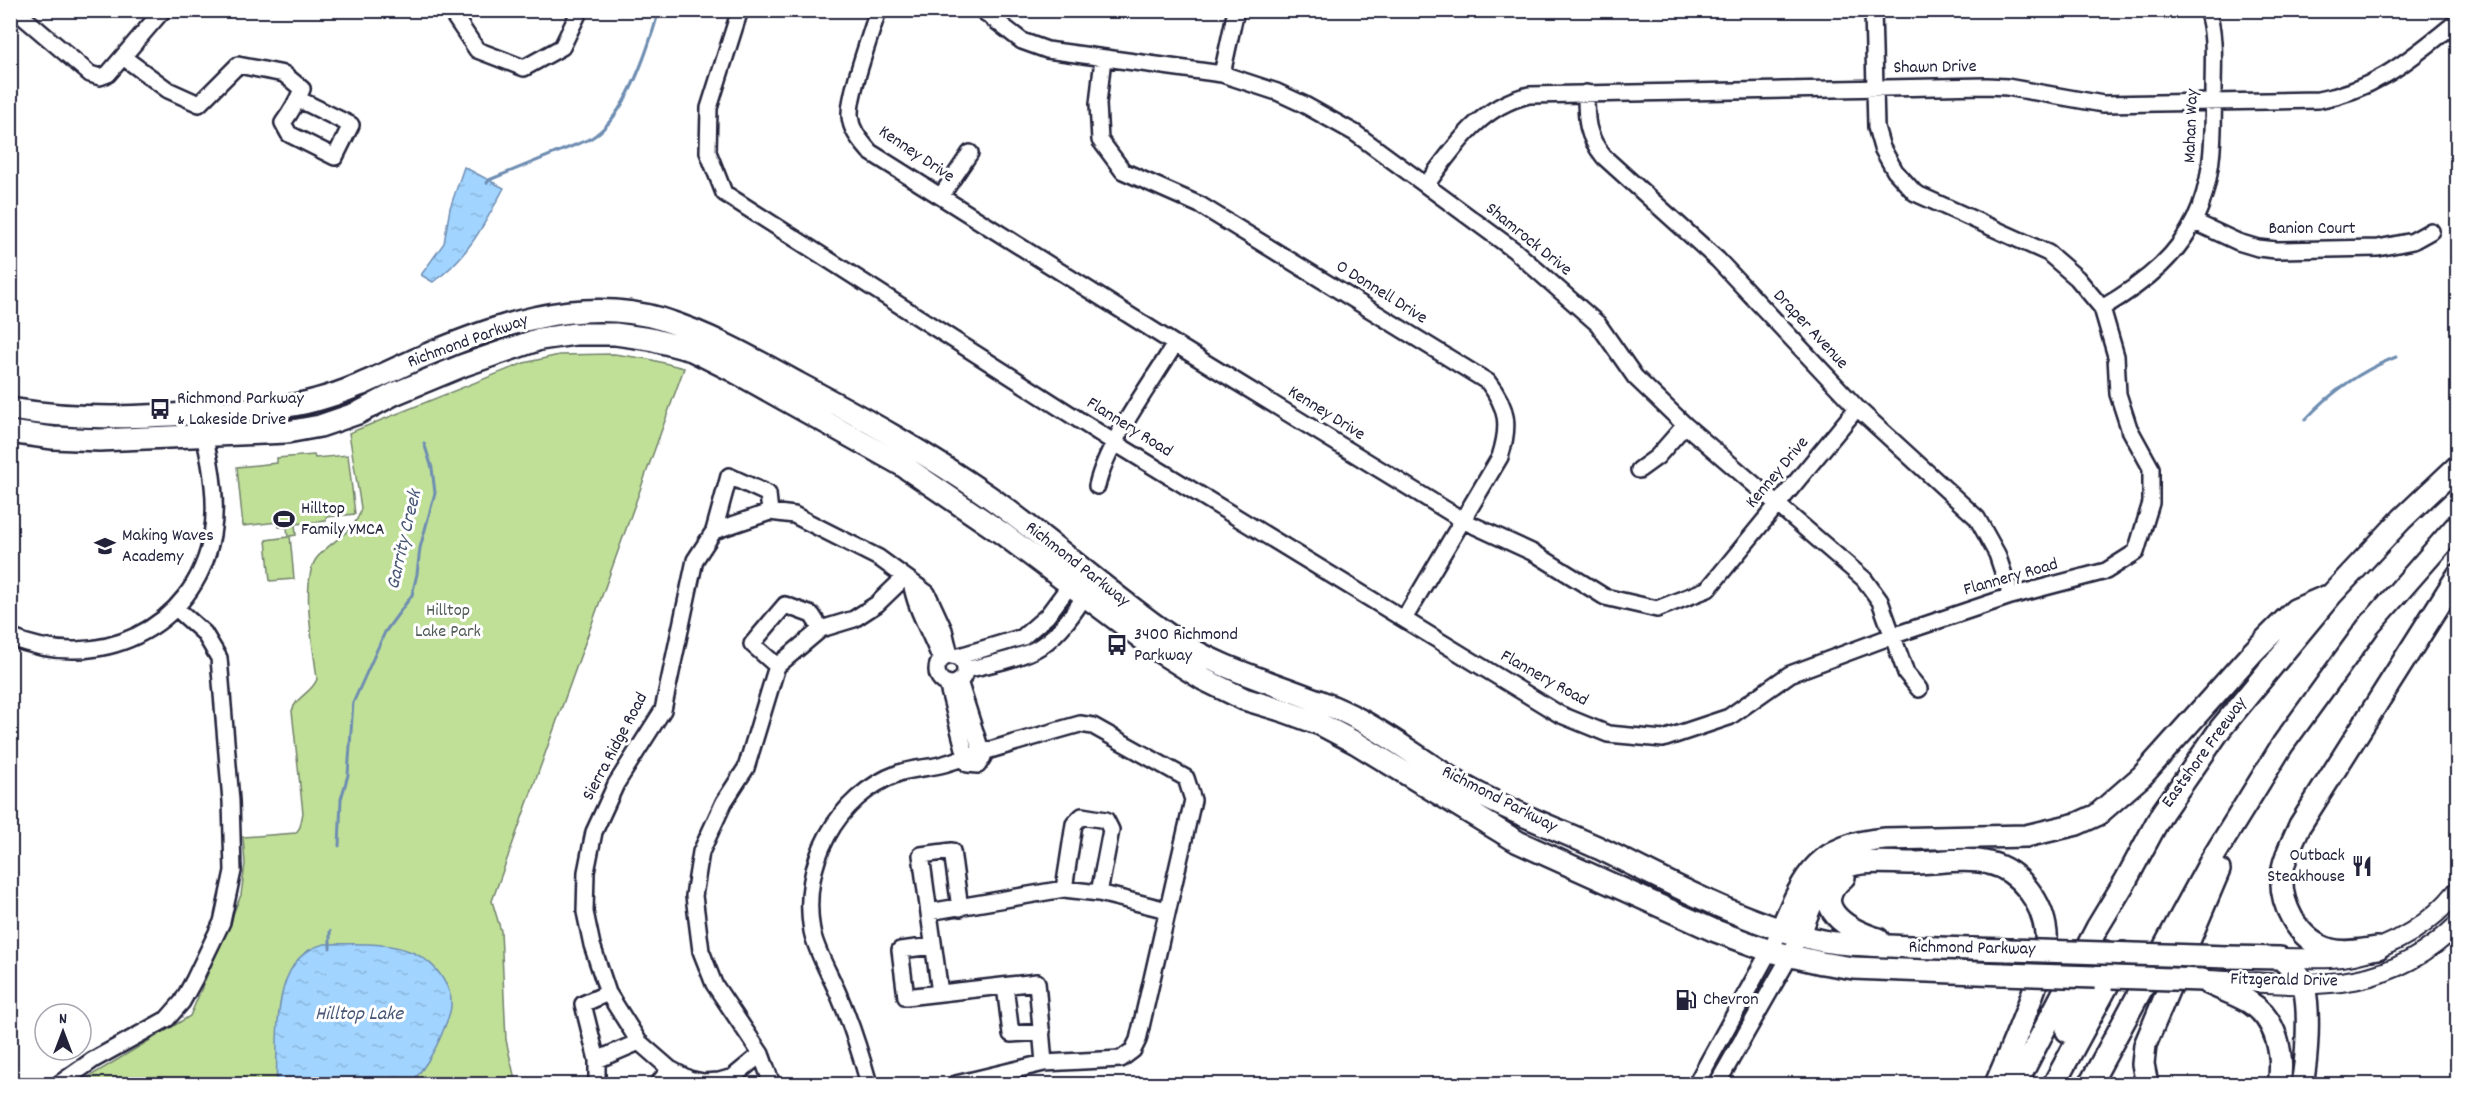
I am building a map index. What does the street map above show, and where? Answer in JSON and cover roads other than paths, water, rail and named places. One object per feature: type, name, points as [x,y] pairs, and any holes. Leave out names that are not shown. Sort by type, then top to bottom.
[{"type":"highway","name":"Richmond Parkway","points":[[10,409],[54,416],[98,418],[290,407],[322,399],[497,327],[574,311],[615,312],[655,317],[696,331],[741,351],[905,441],[991,498],[1160,652],[1203,679],[1244,699],[1320,724],[1356,743],[1518,842],[1713,930],[1780,954],[1853,968],[2202,980]]},
{"type":"highway","name":"Richmond Parkway","points":[[10,432],[53,438],[99,440],[287,432],[320,426],[358,413],[394,394],[464,365],[540,339],[575,334],[615,334],[650,339],[692,350],[902,465],[1003,534],[1209,661],[1290,689],[1352,716],[1462,785],[1732,912],[1790,932],[1826,941],[1904,947],[2280,957]]},
{"type":"highway","name":"Eastshore Freeway","points":[[2016,1084],[2097,928],[2162,813],[2221,728],[2331,595],[2402,519],[2457,466]]},
{"type":"highway","points":[[2090,1084],[2248,797],[2289,735],[2368,627],[2457,524]]},
{"type":"highway","points":[[2378,948],[2356,951],[2332,950],[2306,935],[2291,917],[2284,902],[2283,870],[2287,854],[2300,825],[2457,575]]},
{"type":"highway","points":[[1732,912],[1762,913],[1776,906],[1799,887],[1823,859],[1848,845],[1863,841],[2026,836],[2077,824],[2097,814],[2142,776],[2253,652],[2295,610],[2331,595]]},
{"type":"highway","points":[[2147,1084],[2144,1056],[2151,1028],[2192,937],[2248,797]]},
{"type":"highway","points":[[1790,932],[1830,876],[1844,867],[1862,862],[1989,863],[2006,870],[2034,896],[2046,934],[2043,959],[1996,1084]]},
{"type":"highway","points":[[1876,863],[1847,874],[1837,883],[1830,897],[1831,911],[1840,921],[1860,934],[1904,947]]},
{"type":"highway","points":[[1790,932],[1799,887]]},
{"type":"highway","points":[[2050,1077],[2114,952]]},
{"type":"highway","points":[[2280,957],[2297,974],[2304,985],[2306,1050],[2302,1084]]},
{"type":"highway","points":[[2202,980],[2252,1003],[2264,1017],[2274,1031],[2280,1048],[2282,1069],[2279,1084]]},
{"type":"main road","name":"Fitzgerald Drive","points":[[2280,957],[2332,958],[2355,955],[2378,948],[2426,922],[2457,890]]},
{"type":"main road","name":"Fitzgerald Drive","points":[[2202,980],[2304,985],[2337,984],[2364,979],[2388,971],[2418,956],[2444,938],[2457,924]]},
{"type":"street","points":[[15,10],[95,77],[108,74],[163,10]]},
{"type":"street","points":[[450,10],[477,50],[524,68],[562,47],[580,10]]},
{"type":"street","name":"Flannery Road","points":[[740,10],[709,108],[708,152],[724,193],[1115,443],[1560,714],[1608,734],[1662,739],[1729,717],[1790,674],[1892,636],[2011,596],[2106,571],[2136,552],[2151,503],[2151,468],[2129,428],[2118,394],[2116,356],[2102,308],[2077,278],[2048,253],[1915,193],[1895,171],[1882,148],[1876,127],[1873,10]]},
{"type":"street","name":"Kenney Drive","points":[[878,10],[850,116],[855,135],[870,152],[1175,344],[1464,521],[1536,554],[1605,597],[1657,609],[1708,589],[1857,408]]},
{"type":"street","name":"Shamrock Drive","points":[[982,10],[1022,41],[1047,50],[1222,74],[1277,92],[1355,133],[1514,250],[1598,324],[1635,377],[1685,424],[1864,579],[1880,601],[1906,673],[1919,689]]},
{"type":"street","points":[[1222,74],[1236,10]]},
{"type":"street","name":"Mahan Way","points":[[2102,308],[2131,291],[2152,274],[2176,249],[2195,222],[2211,169],[2214,136],[2213,35],[2207,10]]},
{"type":"street","name":"Shawn Drive","points":[[1426,185],[1464,134],[1482,116],[1515,98],[1538,94],[2007,87],[2103,104],[2318,100],[2352,92],[2393,72],[2457,21]]},
{"type":"street","points":[[123,57],[168,90],[199,104],[238,65],[284,74],[302,89],[298,99]]},
{"type":"street","name":"O Donnell Drive","points":[[1103,58],[1098,104],[1100,140],[1123,171],[1200,205],[1488,382],[1499,397],[1507,419],[1506,440],[1500,457],[1464,521],[1404,618]]},
{"type":"street","name":"Draper Avenue","points":[[1586,93],[1588,131],[1595,146],[1604,157],[1718,260],[1857,408],[1977,518],[1997,554],[2011,596]]},
{"type":"street","points":[[941,196],[970,153]]},
{"type":"street","name":"Banion Court","points":[[2195,222],[2238,242],[2276,250],[2378,248],[2414,241],[2432,231]]},
{"type":"street","points":[[1097,486],[1101,468],[1175,344]]},
{"type":"street","points":[[10,638],[28,645],[59,651],[95,649],[131,639],[160,622],[176,608],[198,577],[211,538],[214,511],[205,436],[198,413]]},
{"type":"street","points":[[1639,470],[1657,457],[1685,424]]},
{"type":"street","name":"Sierra Ridge Road","points":[[761,1054],[733,1077],[719,1080],[703,1082],[689,1079],[670,1069],[639,1042],[608,993],[592,945],[585,912],[586,872],[594,832],[616,784],[663,710],[695,560],[714,531],[729,476],[768,494],[770,512]]},
{"type":"street","points":[[714,531],[770,512],[794,515],[879,558],[927,593],[944,630],[949,657]]},
{"type":"street","points":[[772,1084],[761,1054],[714,984],[701,951],[694,896],[701,852],[724,802],[746,768],[777,666],[821,629],[854,619],[908,579]]},
{"type":"street","points":[[1082,583],[1057,633],[1040,647],[957,678],[942,681],[937,673],[949,657],[1023,637],[1082,583]]},
{"type":"street","points":[[777,666],[752,644],[785,605],[812,615],[821,629]]},
{"type":"street","points":[[59,1084],[93,1060],[167,1019],[182,1002],[222,922],[233,871],[231,801],[219,658],[204,633],[176,608]]},
{"type":"street","points":[[949,657],[962,662],[957,678],[966,756]]},
{"type":"street","points":[[963,715],[982,751]]},
{"type":"street","points":[[869,1084],[854,1032],[812,933],[810,906],[812,873],[825,837],[846,810],[872,786],[900,772],[942,764],[1080,724],[1093,726],[1186,778],[1193,800],[1138,1040],[1133,1050],[1122,1059],[1044,1063],[956,1084]]},
{"type":"street","points":[[1064,889],[1074,824],[1082,816],[1107,820],[1111,830],[1099,893]]},
{"type":"street","points":[[940,993],[921,855],[952,850],[960,908]]},
{"type":"street","points":[[929,912],[1064,889],[1099,893],[1167,910]]},
{"type":"street","points":[[1717,1084],[1790,932]]},
{"type":"street","points":[[933,946],[900,950],[906,997],[1037,982],[1044,1063]]},
{"type":"street","points":[[1696,1084],[1780,954]]},
{"type":"street","points":[[1005,986],[1011,1034],[1042,1032]]},
{"type":"street","points":[[597,1084],[597,1060],[583,1004],[608,993]]},
{"type":"street","points":[[597,1060],[639,1042]]},
{"type":"street","points":[[658,1084],[670,1069]]},
{"type":"water","points":[[464,167],[504,188],[482,227],[456,263],[433,282],[421,275],[444,243],[450,208]]},
{"type":"water","name":"Hilltop Lake","points":[[325,944],[374,944],[406,950],[420,956],[433,966],[445,982],[451,998],[448,1018],[428,1061],[408,1084],[276,1084],[278,1024],[285,982],[294,965],[307,952]]},
{"type":"waterway","name":"Garrity Creek","points":[[487,183],[489,180],[590,139],[603,129],[615,115],[634,81],[649,44],[659,10]]},
{"type":"waterway","points":[[2305,420],[2347,383],[2396,357]]},
{"type":"waterway","name":"Garrity Creek","points":[[339,846],[341,799],[348,775],[353,703],[385,632],[412,595],[420,548],[435,493],[432,468],[424,443]]},
{"type":"waterway","name":"Garrity Creek","points":[[330,931],[330,948]]},
{"type":"place","name":"Richmond Parkway & Lakeside Drive","points":[[160,409]]},
{"type":"place","name":"Hilltop Family YMCA","points":[[284,519]]},
{"type":"place","name":"Making Waves Academy","points":[[105,546]]},
{"type":"place","name":"3400 Richmond Parkway","points":[[1117,645]]},
{"type":"place","name":"Outback Steakhouse","points":[[2362,866]]},
{"type":"place","name":"Chevron","points":[[1686,1000]]},
{"type":"park label","name":"Hilltop Lake Park","points":[[448,621]]}]
